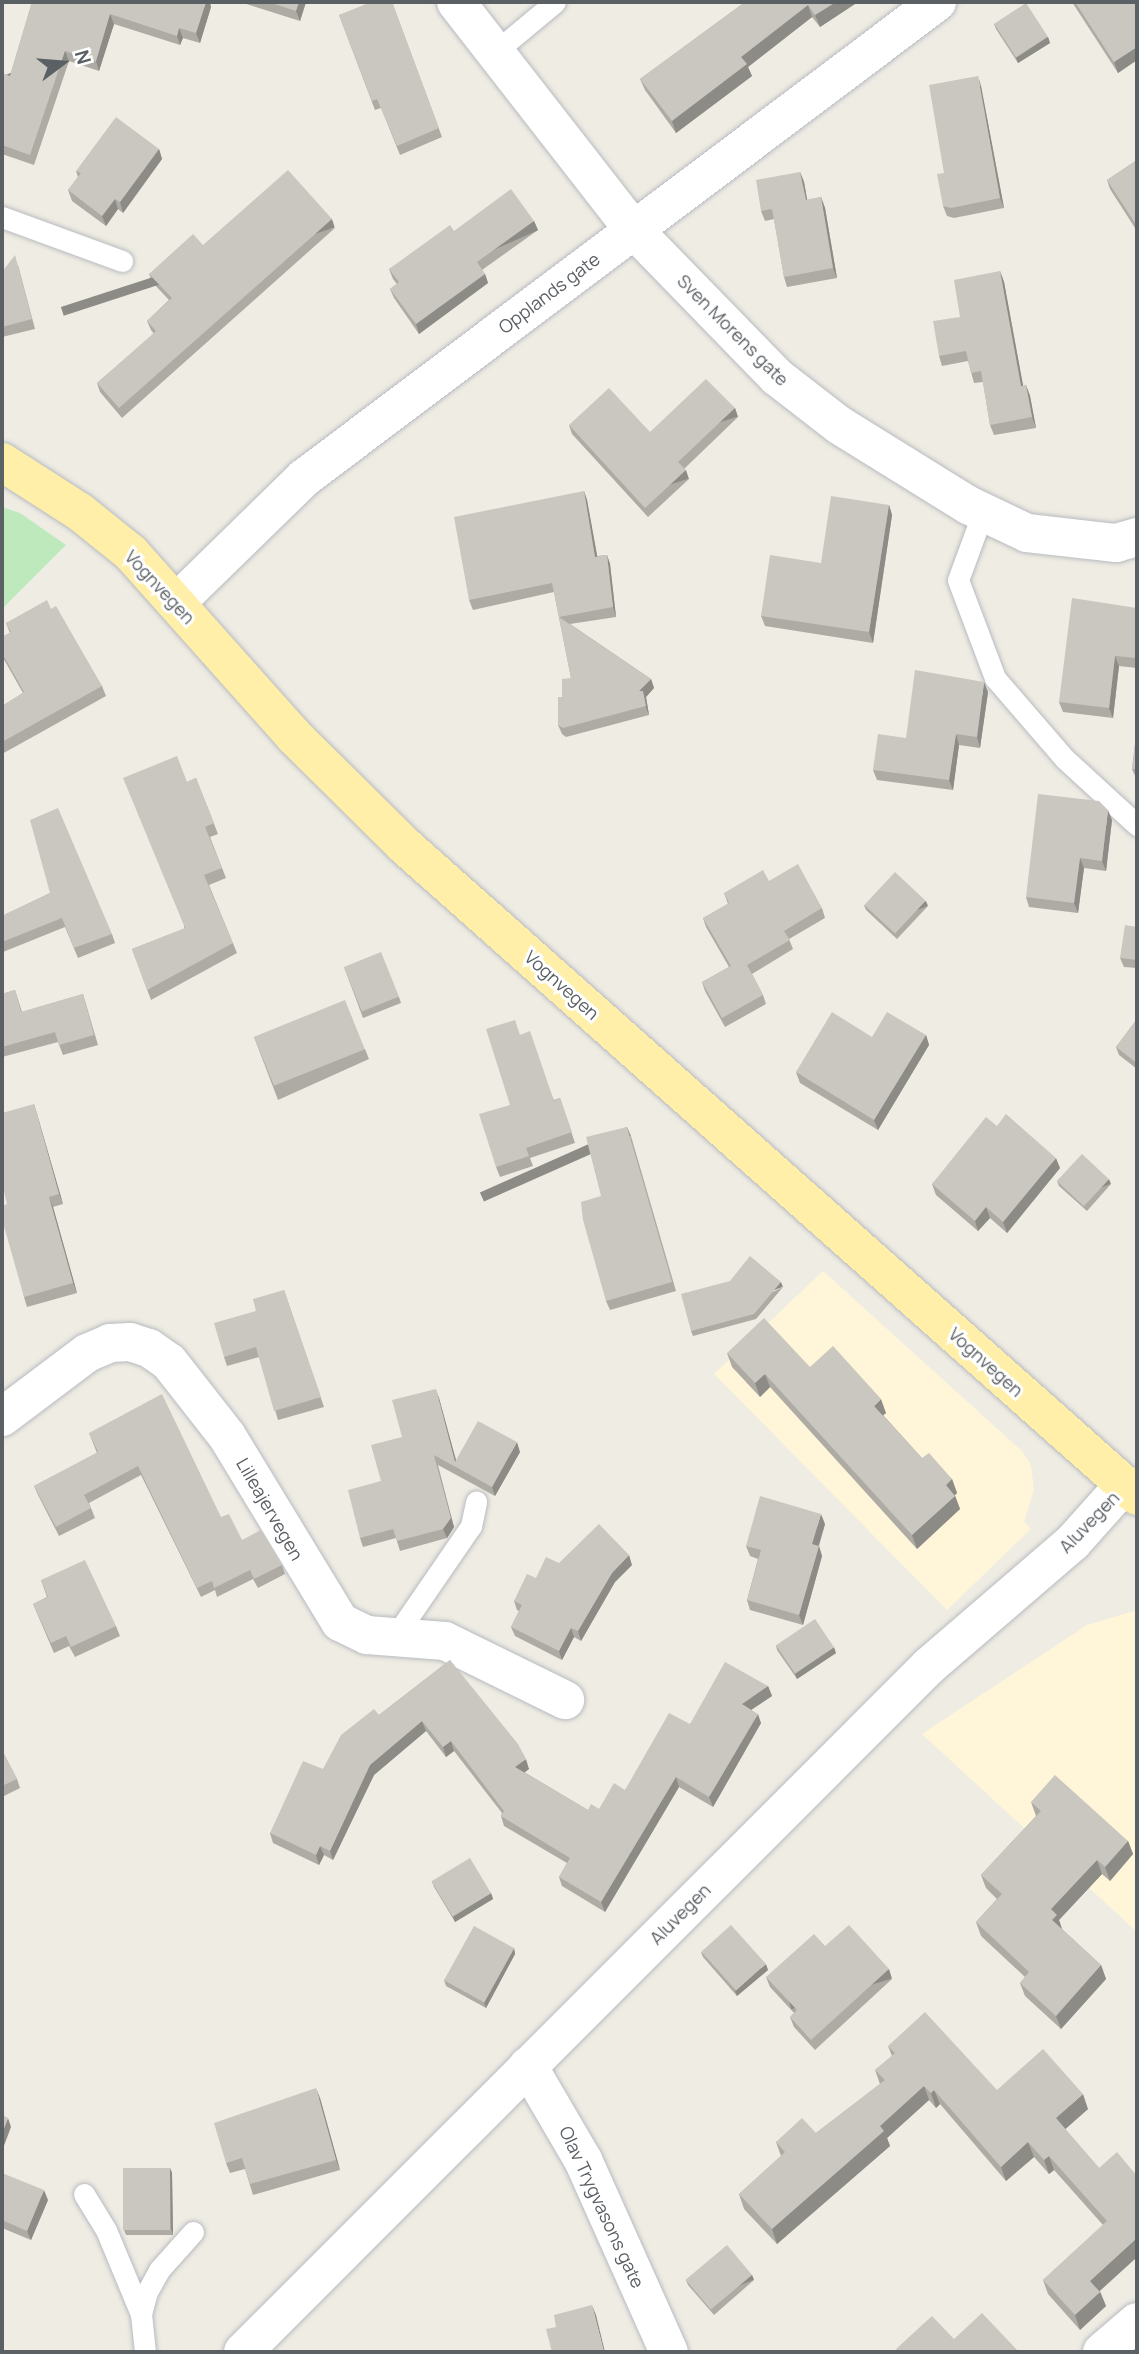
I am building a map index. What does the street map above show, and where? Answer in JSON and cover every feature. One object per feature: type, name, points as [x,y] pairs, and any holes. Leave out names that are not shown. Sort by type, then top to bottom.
[{"type":"main road","name":"Vognvegen","points":[[2,462],[79,512],[131,553],[295,737],[405,845],[1131,1490]]},
{"type":"street","name":"Sven Morens gate","points":[[456,2],[633,229],[777,377],[839,425],[983,512],[1027,533],[1116,543],[1137,537]]},
{"type":"street","name":"Opplands gate","points":[[176,603],[304,478],[937,2]]},
{"type":"street","name":"Lilleajervegen","points":[[3,1409],[87,1353],[110,1343],[130,1342],[149,1348],[169,1362],[227,1436],[340,1622],[367,1636],[445,1641],[565,1700]]},
{"type":"street","name":"Aluvegen","points":[[243,2352],[929,1666],[1131,1490]]},
{"type":"street","name":"Olav Trygvasons gate","points":[[528,2066],[583,2160],[669,2352]]},
{"type":"street","points":[[1102,2352],[1137,2322]]},
{"type":"lane","points":[[495,52],[555,2]]},
{"type":"lane","points":[[2,217],[122,261]]},
{"type":"lane","points":[[983,512],[958,580],[995,678],[1065,759],[1137,825]]},
{"type":"lane","points":[[394,1637],[471,1526],[476,1502]]},
{"type":"lane","points":[[84,2194],[106,2230],[141,2314],[145,2352]]},
{"type":"lane","points":[[141,2314],[159,2270],[193,2232]]},
{"type":"shaded area","points":[[823,1271],[1022,1451],[1031,1465],[1034,1490],[1024,1522],[1031,1529],[947,1610],[714,1374]]},
{"type":"shaded area","points":[[1137,1610],[1137,1932],[922,1734],[1087,1625]]},
{"type":"green space","points":[[2,507],[20,513],[66,545],[2,609]]},
{"type":"building","points":[[32,2],[206,2],[196,33],[179,28],[177,36],[110,14],[96,61],[65,51],[30,155],[2,145],[2,73],[10,76]]},
{"type":"building","points":[[268,2],[299,2],[296,11]]},
{"type":"building","points":[[371,2],[392,2],[439,128],[397,146],[377,99],[372,101],[339,15]]},
{"type":"building","points":[[745,2],[836,2],[815,15],[808,5],[741,57],[747,64],[672,121],[640,79]]},
{"type":"building","points":[[1075,2],[1134,2],[1137,7],[1137,47],[1114,62]]},
{"type":"building","points":[[1026,3],[1048,37],[1016,57],[994,24]]},
{"type":"building","points":[[978,76],[1000,198],[951,208],[943,206],[937,174],[944,173],[929,85]]},
{"type":"building","points":[[116,117],[159,149],[120,202],[115,199],[102,216],[68,190],[81,173],[76,171]]},
{"type":"building","points":[[1137,160],[1137,221],[1135,223],[1107,180]]},
{"type":"building","points":[[288,170],[332,219],[119,408],[97,383],[156,331],[147,321],[172,298],[149,274],[193,234],[203,245]]},
{"type":"building","points":[[800,172],[806,200],[821,197],[833,268],[784,277],[772,209],[761,211],[756,180]]},
{"type":"building","points":[[511,189],[534,221],[477,262],[485,274],[416,324],[390,289],[399,282],[389,269],[450,225],[454,231]]},
{"type":"building","points":[[15,255],[32,319],[2,327],[2,272]]},
{"type":"building","points":[[1000,271],[1021,386],[1026,385],[1032,417],[990,425],[981,371],[971,373],[966,351],[939,356],[933,321],[960,317],[954,280]]},
{"type":"building","points":[[706,379],[735,408],[678,462],[686,470],[645,508],[569,425],[609,388],[650,432]]},
{"type":"building","points":[[584,491],[595,557],[607,555],[613,607],[559,617],[651,679],[639,691],[643,691],[646,706],[563,728],[558,725],[558,697],[562,697],[562,679],[571,678],[552,583],[469,600],[454,517]]},
{"type":"building","points":[[831,496],[889,505],[869,632],[761,616],[770,555],[821,563]]},
{"type":"building","points":[[1072,598],[1137,608],[1137,658],[1115,656],[1109,708],[1059,702]]},
{"type":"building","points":[[47,600],[51,609],[56,606],[102,686],[2,742],[2,706],[24,692],[2,653],[2,637],[11,632],[6,623]]},
{"type":"building","points":[[915,670],[984,682],[977,737],[956,734],[949,780],[873,770],[878,734],[906,738]]},
{"type":"building","points":[[1137,727],[1137,769],[1132,769]]},
{"type":"building","points":[[177,756],[187,782],[196,778],[214,823],[205,827],[222,868],[204,875],[233,943],[147,990],[132,949],[185,928],[123,778]]},
{"type":"building","points":[[1038,794],[1099,801],[1108,810],[1102,861],[1080,858],[1074,903],[1026,897]]},
{"type":"building","points":[[58,808],[112,934],[74,948],[62,918],[2,942],[2,916],[50,893],[30,820]]},
{"type":"building","points":[[798,864],[822,908],[784,931],[790,940],[747,965],[763,995],[722,1018],[702,982],[731,966],[703,918],[729,903],[724,893],[763,870],[769,881]]},
{"type":"building","points":[[895,872],[926,901],[895,934],[864,905]]},
{"type":"building","points":[[1125,925],[1137,927],[1137,960],[1120,958]]},
{"type":"building","points":[[381,952],[399,997],[362,1011],[344,967]]},
{"type":"building","points":[[15,990],[21,1012],[83,994],[94,1035],[59,1045],[55,1032],[2,1047],[2,994]]},
{"type":"building","points":[[345,1000],[365,1049],[274,1086],[254,1037]]},
{"type":"building","points":[[832,1012],[872,1037],[887,1012],[926,1035],[874,1120],[796,1072]]},
{"type":"building","points":[[1137,1019],[1137,1063],[1116,1047]]},
{"type":"building","points":[[515,1020],[520,1035],[530,1031],[554,1101],[560,1098],[572,1132],[526,1148],[529,1156],[496,1167],[479,1114],[510,1105],[486,1029]]},
{"type":"building","points":[[34,1104],[59,1194],[49,1197],[73,1283],[24,1297],[2,1219],[2,1206],[7,1204],[2,1183],[2,1113]]},
{"type":"building","points":[[1006,1114],[1056,1158],[1003,1222],[986,1207],[975,1221],[932,1184],[986,1117],[997,1126]]},
{"type":"building","points":[[627,1127],[672,1282],[606,1301],[583,1220],[581,1202],[601,1196],[586,1137]]},
{"type":"building","points":[[1082,1154],[1109,1179],[1084,1206],[1057,1181]]},
{"type":"building","points":[[750,1256],[781,1282],[754,1314],[691,1331],[681,1294],[730,1281]]},
{"type":"building","points":[[284,1290],[321,1397],[274,1411],[256,1347],[224,1357],[214,1323],[256,1311],[253,1299]]},
{"type":"building","points":[[764,1318],[810,1367],[833,1346],[881,1399],[874,1406],[922,1458],[929,1453],[952,1479],[946,1485],[955,1496],[912,1535],[765,1374],[755,1383],[727,1353]]},
{"type":"building","points":[[436,1389],[455,1462],[478,1421],[517,1442],[492,1487],[434,1455],[451,1518],[443,1529],[397,1541],[393,1529],[360,1538],[348,1490],[381,1481],[371,1445],[402,1437],[392,1400]]},
{"type":"building","points":[[162,1394],[221,1517],[229,1514],[242,1540],[261,1530],[282,1565],[254,1579],[250,1570],[214,1588],[212,1581],[197,1588],[138,1466],[84,1495],[91,1508],[56,1527],[34,1486],[98,1452],[89,1433]]},
{"type":"building","points":[[760,1496],[821,1514],[812,1544],[819,1546],[799,1615],[747,1600],[761,1550],[746,1546]]},
{"type":"building","points":[[599,1524],[629,1555],[612,1573],[578,1631],[571,1628],[559,1651],[511,1627],[522,1605],[514,1601],[527,1574],[536,1578],[546,1557],[559,1563]]},
{"type":"building","points":[[85,1560],[116,1626],[71,1647],[66,1636],[51,1643],[33,1604],[48,1597],[41,1580]]},
{"type":"building","points":[[815,1619],[834,1647],[795,1673],[776,1645]]},
{"type":"building","points":[[450,1660],[518,1744],[526,1759],[515,1767],[588,1810],[591,1804],[599,1809],[614,1783],[625,1790],[669,1713],[690,1724],[725,1662],[768,1686],[742,1704],[758,1714],[709,1797],[676,1777],[601,1902],[559,1877],[570,1858],[501,1816],[504,1811],[451,1741],[443,1747],[422,1721],[370,1765],[330,1851],[320,1846],[316,1855],[270,1833],[303,1761],[323,1769],[341,1735],[374,1709],[379,1715]]},
{"type":"building","points":[[2,1750],[17,1779],[2,1786]]},
{"type":"building","points":[[1055,1775],[1128,1841],[1105,1867],[1097,1860],[1051,1909],[1057,1915],[1052,1920],[1101,1965],[1056,2016],[1020,1983],[1029,1972],[976,1922],[1002,1894],[981,1875],[1041,1811],[1031,1802]]},
{"type":"building","points":[[470,1858],[491,1893],[453,1916],[431,1881]]},
{"type":"building","points":[[731,1925],[766,1964],[736,1990],[701,1952]]},
{"type":"building","points":[[849,1925],[889,1969],[811,2040],[790,2017],[797,2010],[766,1977],[814,1934],[825,1946]]},
{"type":"building","points":[[474,1926],[514,1948],[484,2003],[444,1980]]},
{"type":"building","points":[[925,2012],[997,2090],[1043,2049],[1083,2094],[1056,2118],[1099,2168],[1117,2152],[1137,2176],[1137,2238],[1090,2281],[1100,2292],[1075,2315],[1043,2280],[1107,2221],[1049,2156],[1044,2160],[1028,2142],[1001,2167],[934,2090],[931,2093],[924,2086],[880,2126],[884,2131],[772,2229],[739,2194],[785,2152],[776,2142],[802,2118],[816,2133],[885,2080],[875,2070],[895,2053],[888,2046]]},
{"type":"building","points":[[316,2088],[336,2160],[250,2184],[242,2158],[226,2163],[214,2123]]},
{"type":"building","points":[[2,2115],[8,2118],[2,2133]]},
{"type":"building","points":[[123,2168],[170,2168],[170,2230],[123,2230]]},
{"type":"building","points":[[2,2173],[44,2190],[27,2231],[2,2220]]},
{"type":"building","points":[[727,2245],[752,2275],[711,2310],[686,2280]]},
{"type":"building","points":[[592,2305],[604,2352],[552,2352],[546,2329],[556,2327],[554,2315]]},
{"type":"building","points":[[982,2313],[1019,2352],[899,2352],[896,2349],[932,2316],[954,2339]]}]
